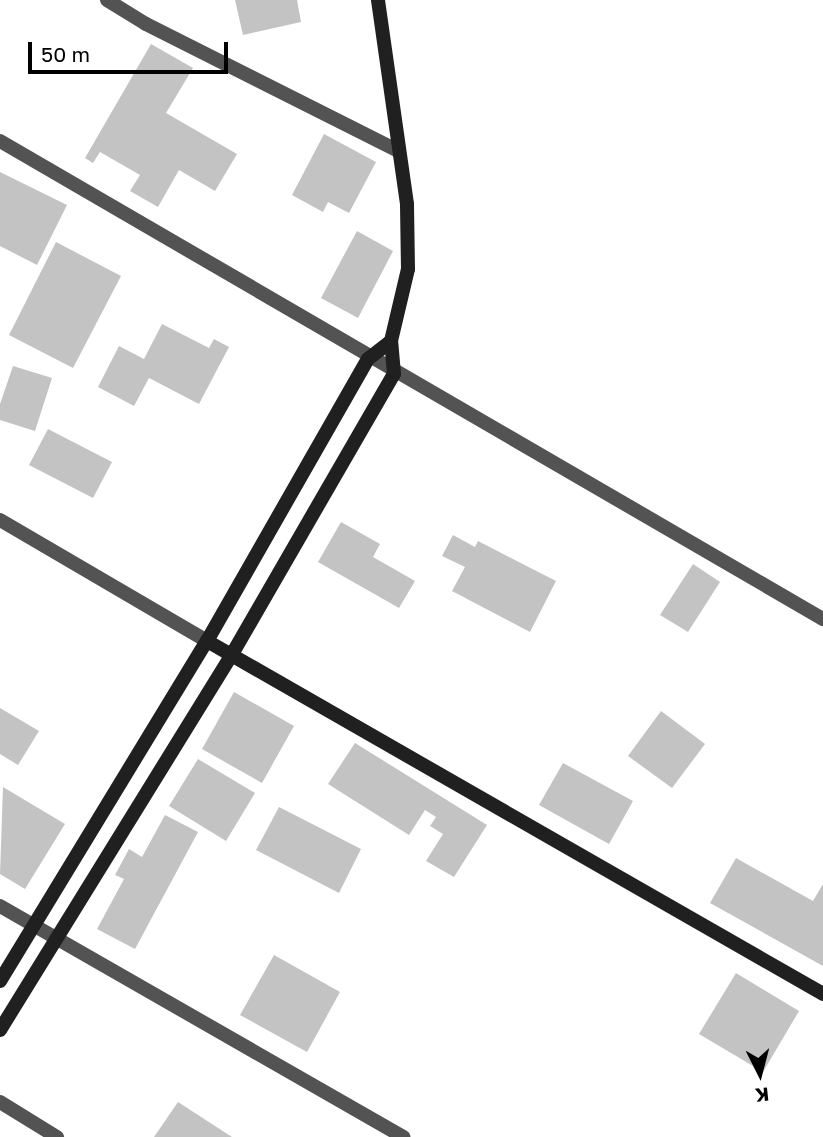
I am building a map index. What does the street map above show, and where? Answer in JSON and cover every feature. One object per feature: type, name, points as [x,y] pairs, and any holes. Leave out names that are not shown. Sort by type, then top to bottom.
[{"type":"street","points":[[107,0],[146,24],[398,151]]},
{"type":"street","points":[[0,1030],[231,656],[394,374],[391,341],[408,269],[407,204],[378,0]]},
{"type":"street","points":[[0,141],[368,359],[823,619]]},
{"type":"street","points":[[0,981],[207,641],[368,359],[391,341]]},
{"type":"street","points":[[0,520],[231,656],[823,994]]},
{"type":"street","points":[[0,906],[403,1137]]},
{"type":"street","points":[[0,1102],[57,1137]]},
{"type":"building","points":[[235,0],[297,0],[301,22],[243,35]]},
{"type":"building","points":[[151,44],[193,68],[166,113],[237,154],[215,191],[179,170],[158,207],[130,191],[140,175],[100,152],[93,163],[85,158]]},
{"type":"building","points":[[324,134],[376,162],[349,213],[328,202],[323,212],[292,195]]},
{"type":"building","points":[[0,172],[67,205],[37,265],[0,246]]},
{"type":"building","points":[[357,231],[393,251],[358,318],[321,298]]},
{"type":"building","points":[[56,242],[121,276],[73,368],[9,335]]},
{"type":"building","points":[[162,324],[209,348],[214,339],[229,347],[199,404],[149,378],[134,406],[98,387],[119,346],[144,359]]},
{"type":"building","points":[[13,366],[52,378],[35,431],[0,420],[0,404]]},
{"type":"building","points":[[48,429],[112,462],[93,498],[29,465]]},
{"type":"building","points":[[341,522],[380,544],[373,557],[415,581],[399,608],[318,562]]},
{"type":"building","points":[[453,535],[475,547],[478,541],[556,581],[530,632],[452,591],[465,567],[442,556]]},
{"type":"building","points":[[693,564],[720,582],[688,632],[660,615]]},
{"type":"building","points":[[234,692],[294,726],[262,783],[202,749]]},
{"type":"building","points":[[0,708],[39,731],[18,765],[0,754]]},
{"type":"building","points":[[661,711],[705,744],[672,788],[628,756]]},
{"type":"building","points":[[355,743],[487,825],[454,877],[426,861],[443,834],[430,826],[436,817],[425,810],[409,835],[328,784]]},
{"type":"building","points":[[198,759],[255,793],[226,841],[169,806]]},
{"type":"building","points":[[563,763],[633,801],[609,844],[539,805]]},
{"type":"building","points":[[3,787],[65,824],[25,889],[0,874]]},
{"type":"building","points":[[279,807],[361,849],[339,893],[256,850]]},
{"type":"building","points":[[165,815],[198,832],[135,949],[97,929],[124,879],[115,875],[129,849],[142,857]]},
{"type":"building","points":[[736,858],[813,901],[823,884],[823,966],[710,903]]},
{"type":"building","points":[[274,955],[340,992],[307,1052],[240,1015]]},
{"type":"building","points":[[736,973],[799,1011],[763,1072],[699,1034]]},
{"type":"building","points":[[178,1102],[232,1137],[154,1137]]}]
